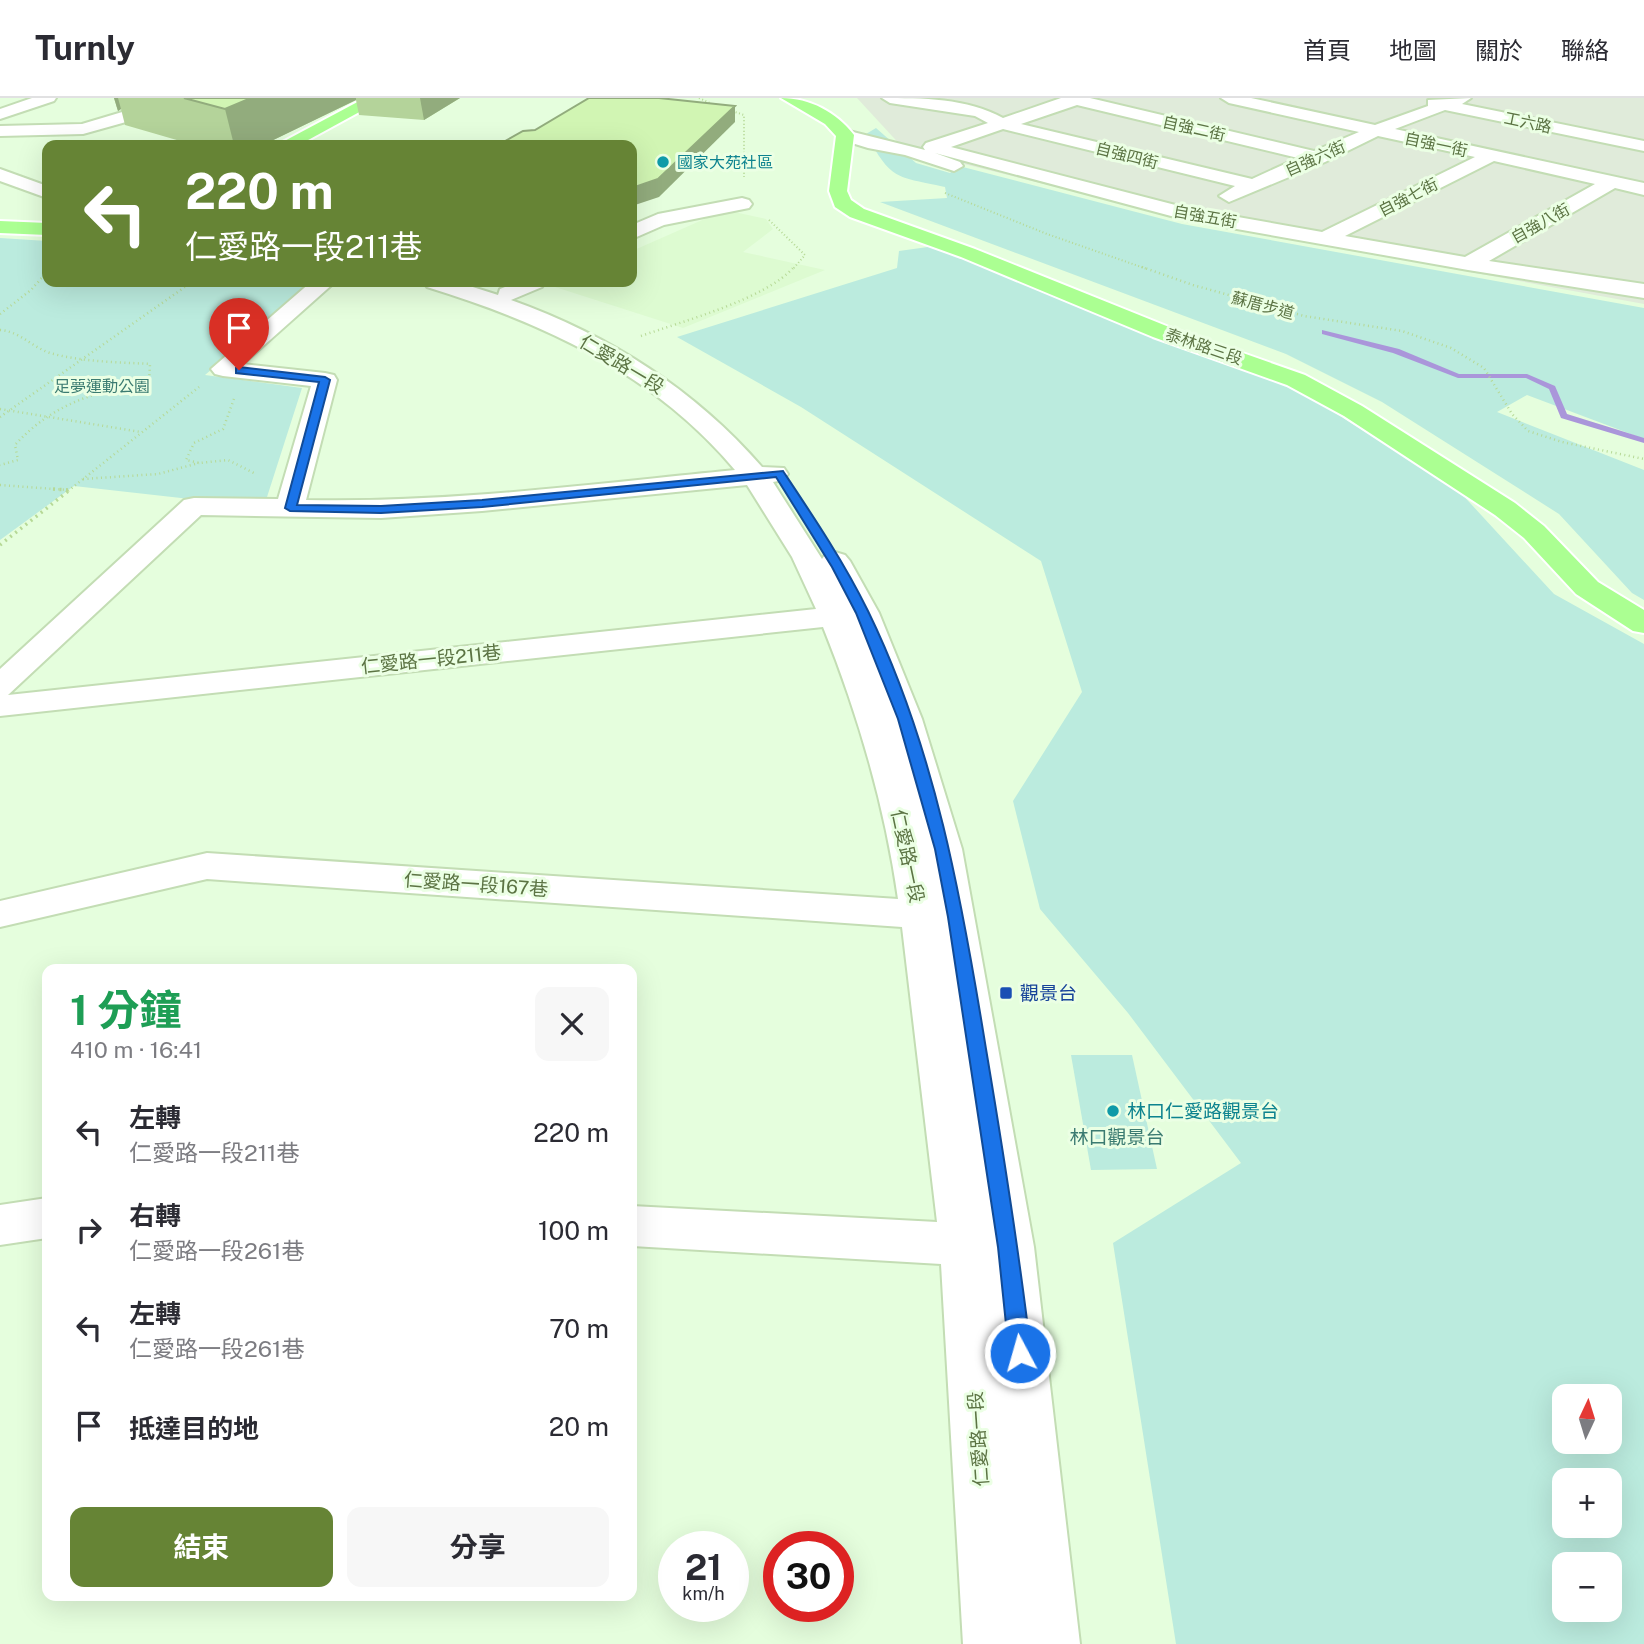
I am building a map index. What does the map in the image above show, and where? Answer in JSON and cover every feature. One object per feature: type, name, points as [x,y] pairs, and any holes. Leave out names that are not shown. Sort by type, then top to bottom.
[{"type":"main road","points":[[296,140],[377,98]]},
{"type":"main road","points":[[789,98],[831,120],[845,135]]},
{"type":"main road","name":"泰林路三段","points":[[845,135],[838,191],[842,203],[857,213],[968,253],[1161,332],[1296,380],[1353,411],[1505,509],[1534,532],[1587,589],[1644,624]]},
{"type":"main road","points":[[0,227],[42,229]]},
{"type":"street","points":[[0,114],[48,98]]},
{"type":"street","points":[[0,131],[60,132],[83,129],[145,111],[173,98]]},
{"type":"street","name":"自強四街","points":[[890,98],[980,112],[1001,124],[1253,185]]},
{"type":"street","name":"自強一街","points":[[1229,98],[1644,189]]},
{"type":"street","name":"工六路","points":[[1412,98],[1644,146]]},
{"type":"street","name":"自強六街","points":[[1186,214],[1375,131],[1463,98]]},
{"type":"street","name":"自強五街","points":[[1076,99],[932,147],[1186,214],[1468,264],[1642,289]]},
{"type":"street","name":"自強二街","points":[[1076,99],[1318,158]]},
{"type":"street","points":[[845,135],[909,150],[979,174]]},
{"type":"street","name":"自強七街","points":[[1324,239],[1491,156]]},
{"type":"street","points":[[0,175],[42,190]]},
{"type":"street","name":"自強八街","points":[[1468,264],[1612,182]]},
{"type":"street","points":[[637,230],[658,220],[745,201]]},
{"type":"street","points":[[231,370],[319,287]]},
{"type":"street","name":"仁愛路一段","points":[[450,287],[525,313],[583,339],[631,366],[672,393],[767,474]]},
{"type":"street","name":"仁愛路一段","points":[[521,288],[548,309],[663,368],[707,400],[747,436],[767,474],[839,567],[848,615],[905,719],[943,849],[938,916],[986,1246],[1050,1644]]},
{"type":"street","points":[[231,370],[325,380],[290,508]]},
{"type":"street","points":[[0,687],[194,506],[381,510],[482,503],[767,474]]},
{"type":"street","name":"仁愛路一段211巷","points":[[0,706],[848,615]]},
{"type":"street","name":"仁愛路一段167巷","points":[[0,914],[207,866],[938,916]]},
{"type":"street","points":[[0,1225],[42,1219]]},
{"type":"street","points":[[637,1226],[986,1246]]},
{"type":"street","name":"仁愛路一段","points":[[986,1246],[993,1644]]},
{"type":"path","points":[[620,344],[743,299],[783,280],[805,255],[745,201],[741,165],[746,137],[744,115],[699,98]]},
{"type":"path","name":"蘇厝步道","points":[[944,192],[1047,233],[1193,285],[1304,316],[1402,331],[1451,348],[1484,368],[1512,414],[1528,430],[1562,442],[1644,459]]},
{"type":"path","points":[[0,314],[31,290],[42,278]]},
{"type":"path","points":[[0,417],[185,287]]},
{"type":"path","points":[[0,324],[35,347],[58,356],[150,364],[149,383],[116,386],[83,396],[28,427],[15,445],[18,460],[0,465]]},
{"type":"path","points":[[0,330],[8,329]]},
{"type":"path","points":[[0,545],[142,432],[231,370]]},
{"type":"path","points":[[200,463],[186,460],[194,443],[220,435],[228,425],[231,370]]},
{"type":"path","points":[[0,410],[142,432]]},
{"type":"path","points":[[83,479],[158,474],[200,463],[228,460],[256,474],[299,475]]},
{"type":"path","points":[[0,485],[69,490]]},
{"type":"shaded area","points":[[857,98],[1644,98],[1644,304],[1193,221],[904,149]]},
{"type":"shaded area","points":[[725,210],[766,219],[773,229],[743,252],[825,270],[683,328],[555,287],[637,287],[637,249]]},
{"type":"green space","points":[[876,128],[916,163],[950,173],[959,166],[1182,224],[1644,308],[1644,439],[1527,395],[1497,412],[1644,470],[1644,600],[1632,593],[1559,514],[1382,402],[1286,354],[880,202],[947,198],[945,187],[905,178],[889,169],[866,134]]},
{"type":"green space","name":"足夢運動公園","points":[[0,238],[42,241],[42,287],[308,287],[205,375],[302,388],[267,497],[190,499],[74,486],[0,540]]},
{"type":"green space","points":[[935,246],[1283,380],[1459,491],[1554,594],[1644,644],[1644,1644],[1176,1644],[1113,1243],[1241,1163],[1128,1013],[1040,909],[1013,801],[1082,692],[1041,561],[801,407],[677,337],[897,268],[899,251]]},
{"type":"green space","name":"林口觀景台","points":[[1071,1055],[1132,1055],[1157,1169],[1091,1170]]},
{"type":"building","points":[[184,98],[251,98],[225,109]]},
{"type":"building","name":"國家大苑社區","points":[[589,98],[659,98],[735,106],[658,179],[637,186],[637,140],[507,140],[523,131],[535,130]]},
{"type":"waterway","points":[[1325,332],[1396,351],[1458,376],[1527,376],[1552,388],[1564,416],[1644,441]]},
{"type":"place","name":"國家大苑社區","points":[[663,162]]},
{"type":"place","name":"觀景台","points":[[1006,993]]},
{"type":"place","name":"林口仁愛路觀景台","points":[[1113,1111]]},
{"type":"route","points":[[239,370],[325,380],[290,508],[381,510],[482,503],[779,473],[839,567],[863,613],[905,719],[943,849],[957,917],[1009,1247],[1020,1353]]}]
